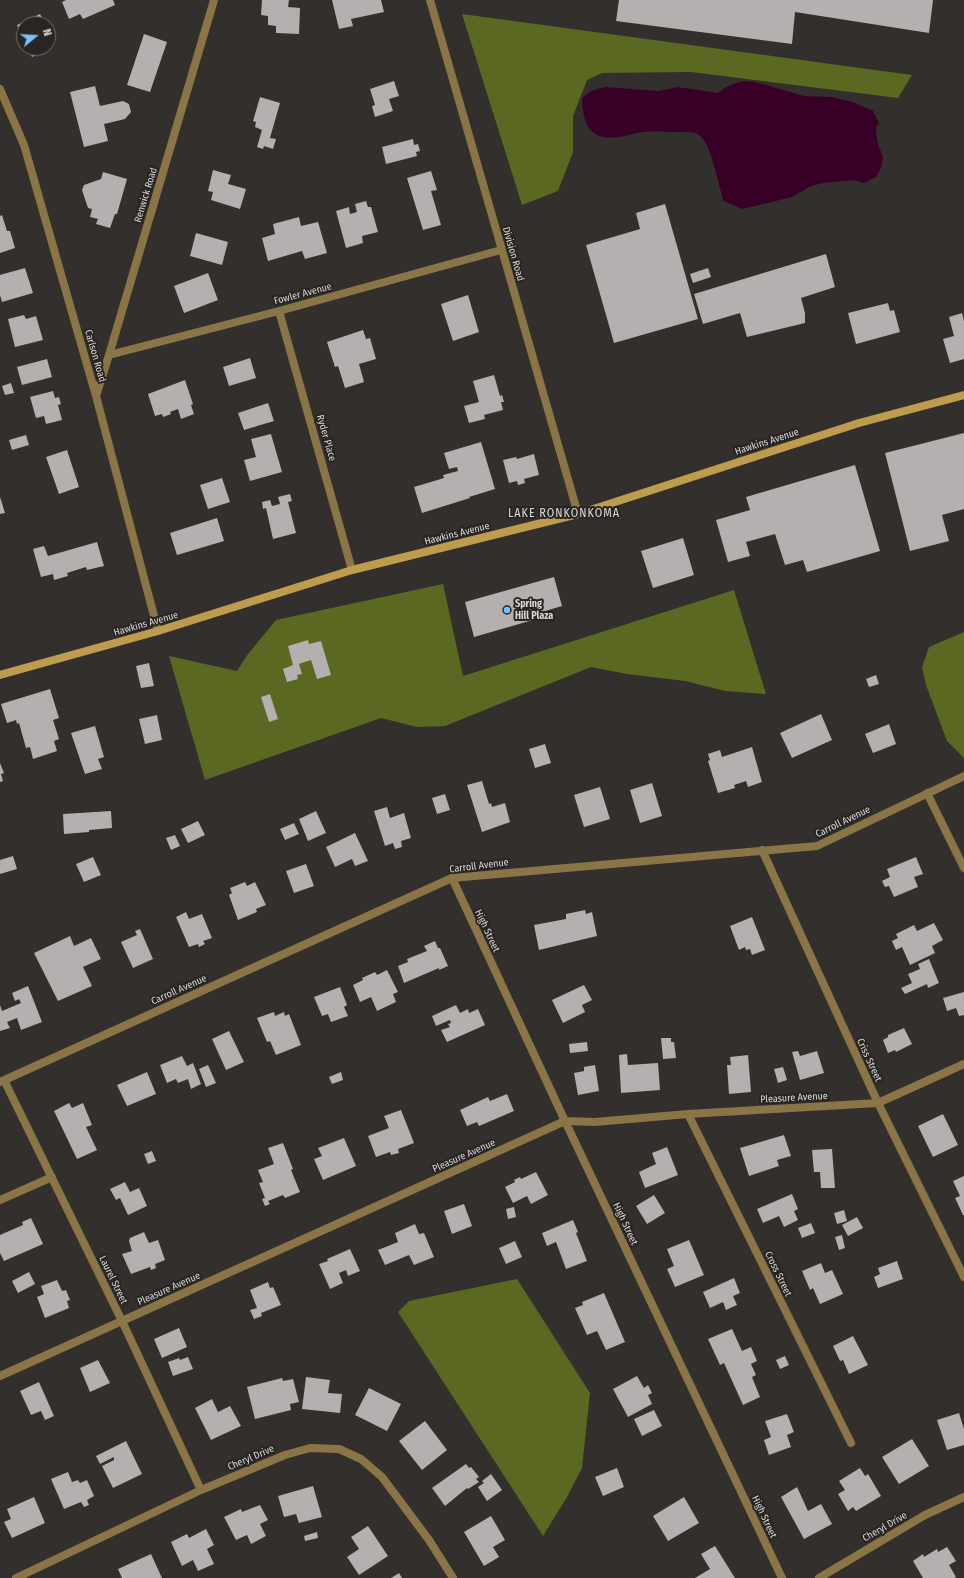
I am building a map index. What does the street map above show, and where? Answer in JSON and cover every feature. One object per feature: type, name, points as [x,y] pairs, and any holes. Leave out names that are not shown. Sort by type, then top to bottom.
[{"type":"street","name":"Renwick Road","points":[[96,396],[214,0]]},
{"type":"street","name":"Division Road","points":[[430,0],[578,514]]},
{"type":"street","name":"Carlson Road","points":[[0,90],[24,145],[96,396],[158,632]]},
{"type":"street","name":"Fowler Avenue","points":[[109,354],[279,311],[501,250]]},
{"type":"street","name":"Ryder Place","points":[[279,311],[352,570]]},
{"type":"street","name":"Hawkins Avenue","points":[[0,675],[158,632],[352,570],[578,514],[859,423],[964,395]]},
{"type":"street","name":"Carroll Avenue","points":[[2,1081],[452,878],[817,846],[964,776]]},
{"type":"street","points":[[927,793],[964,868]]},
{"type":"street","name":"Criss Street","points":[[762,850],[878,1103],[964,1276]]},
{"type":"street","name":"High Street","points":[[452,878],[565,1121],[782,1578]]},
{"type":"street","name":"Pleasure Avenue","points":[[0,1376],[565,1121],[595,1122],[688,1114],[878,1103],[964,1064]]},
{"type":"street","name":"Laurel Street","points":[[2,1081],[52,1177],[122,1321],[201,1490]]},
{"type":"street","name":"Cross Street","points":[[688,1114],[851,1443]]},
{"type":"street","points":[[0,1200],[52,1177]]},
{"type":"street","name":"Cheryl Drive","points":[[16,1578],[201,1490],[285,1455],[310,1448],[339,1449],[362,1459],[382,1477],[429,1540],[453,1578]]},
{"type":"street","name":"Cheryl Drive","points":[[819,1578],[926,1515],[964,1497]]},
{"type":"green space","points":[[462,14],[912,75],[898,98],[691,72],[602,73],[587,80],[573,116],[573,152],[558,191],[522,205]]},
{"type":"green space","points":[[443,584],[463,676],[734,590],[766,694],[725,691],[685,681],[627,674],[591,667],[445,726],[417,727],[381,718],[205,780],[169,656],[237,671],[248,654],[276,620]]},
{"type":"green space","points":[[964,632],[964,758],[947,741],[926,685],[922,667],[929,647]]},
{"type":"green space","points":[[517,1279],[590,1393],[582,1468],[567,1497],[543,1536],[398,1312],[409,1301]]},
{"type":"shaded area","points":[[747,81],[804,96],[832,97],[853,102],[873,111],[879,123],[876,127],[877,141],[883,157],[881,168],[876,177],[864,183],[854,180],[823,183],[811,186],[792,197],[742,209],[724,201],[708,148],[698,134],[689,132],[640,132],[609,138],[594,133],[586,123],[584,116],[582,98],[591,91],[605,87],[659,91],[677,87],[718,93],[732,84]]},
{"type":"building","points":[[66,0],[113,0],[115,5],[83,19],[80,14],[69,19],[62,2]]},
{"type":"building","points":[[262,0],[289,0],[288,7],[300,8],[299,34],[276,33],[276,26],[268,25],[268,16],[261,15]]},
{"type":"building","points":[[332,0],[381,0],[384,12],[351,19],[353,26],[339,29]]},
{"type":"building","points":[[619,0],[933,0],[929,33],[795,12],[792,44],[616,21]]},
{"type":"building","points":[[144,34],[167,42],[150,92],[127,85]]},
{"type":"building","points":[[394,81],[399,96],[389,99],[393,111],[375,117],[372,106],[375,105],[370,89]]},
{"type":"building","points":[[95,86],[100,106],[123,101],[129,104],[131,112],[125,119],[104,124],[108,141],[84,147],[70,92]]},
{"type":"building","points":[[260,97],[280,103],[270,138],[276,139],[273,149],[264,146],[263,149],[257,147],[262,130],[255,127],[256,122],[253,121]]},
{"type":"building","points":[[413,139],[414,145],[418,144],[420,151],[416,152],[417,156],[386,164],[382,147]]},
{"type":"building","points":[[213,170],[231,175],[228,184],[246,189],[240,209],[211,200],[213,192],[208,191]]},
{"type":"building","points":[[431,171],[437,190],[431,191],[441,225],[423,230],[407,178]]},
{"type":"building","points":[[103,172],[127,179],[117,214],[115,214],[110,228],[96,224],[98,219],[90,217],[92,209],[88,208],[82,190],[84,185],[101,179]]},
{"type":"building","points":[[366,201],[368,207],[371,207],[378,232],[362,236],[363,243],[346,248],[336,211],[349,207],[350,214],[357,212],[355,204]]},
{"type":"building","points":[[665,204],[698,319],[614,343],[586,245],[640,229],[636,213]]},
{"type":"building","points":[[2,215],[7,231],[10,231],[15,248],[0,253],[0,216]]},
{"type":"building","points":[[299,217],[301,226],[318,222],[327,253],[305,259],[302,251],[268,261],[262,238],[275,234],[273,224]]},
{"type":"building","points":[[196,233],[228,242],[222,265],[190,256]]},
{"type":"building","points":[[826,254],[835,287],[801,298],[805,313],[805,323],[747,337],[740,313],[703,324],[694,294]]},
{"type":"building","points":[[25,268],[33,293],[2,302],[0,295],[0,275]]},
{"type":"building","points":[[708,268],[711,277],[693,283],[690,274]]},
{"type":"building","points":[[208,273],[218,300],[184,313],[174,286]]},
{"type":"building","points":[[468,295],[479,332],[453,341],[441,304]]},
{"type":"building","points":[[888,303],[890,311],[894,310],[900,332],[856,344],[848,313]]},
{"type":"building","points":[[962,313],[964,321],[964,359],[950,363],[943,339],[954,336],[949,317]]},
{"type":"building","points":[[24,315],[26,319],[36,316],[43,340],[15,347],[8,319]]},
{"type":"building","points":[[363,330],[366,339],[370,338],[376,359],[359,364],[364,382],[345,388],[338,366],[335,367],[327,342]]},
{"type":"building","points":[[250,358],[256,378],[229,386],[223,367]]},
{"type":"building","points":[[47,359],[52,377],[22,385],[17,367]]},
{"type":"building","points":[[494,375],[500,396],[502,395],[504,402],[501,402],[503,410],[484,415],[485,419],[469,423],[464,406],[479,402],[473,381]]},
{"type":"building","points":[[185,380],[193,404],[191,405],[194,414],[181,419],[178,409],[163,417],[162,414],[155,416],[148,394]]},
{"type":"building","points":[[11,383],[14,393],[5,395],[2,386]]},
{"type":"building","points":[[53,391],[55,398],[59,397],[61,404],[58,405],[62,420],[46,424],[44,416],[36,418],[30,397]]},
{"type":"building","points":[[268,403],[274,421],[244,430],[238,413]]},
{"type":"building","points":[[964,433],[964,509],[942,515],[949,541],[910,551],[885,453]]},
{"type":"building","points":[[271,434],[282,472],[250,481],[244,460],[256,457],[251,439]]},
{"type":"building","points":[[26,435],[29,445],[12,450],[9,440]]},
{"type":"building","points":[[481,442],[495,489],[422,513],[414,487],[444,478],[443,475],[458,471],[457,467],[449,469],[444,453]]},
{"type":"building","points":[[67,450],[79,487],[59,494],[46,457]]},
{"type":"building","points":[[534,454],[539,475],[524,479],[525,483],[518,485],[517,481],[509,483],[503,460],[516,457],[517,459]]},
{"type":"building","points":[[855,465],[880,551],[807,572],[803,560],[785,565],[775,534],[746,542],[750,556],[728,562],[716,520],[750,510],[746,497]]},
{"type":"building","points":[[222,478],[230,502],[208,509],[200,485]]},
{"type":"building","points":[[290,494],[292,501],[288,502],[296,533],[273,539],[266,508],[263,509],[262,502],[270,500],[272,506],[280,504],[278,497]]},
{"type":"building","points":[[0,497],[5,513],[0,514]]},
{"type":"building","points":[[217,518],[224,541],[177,555],[170,533]]},
{"type":"building","points":[[683,538],[694,575],[653,588],[641,551]]},
{"type":"building","points":[[97,542],[104,566],[87,570],[86,567],[67,573],[68,576],[54,580],[53,574],[41,577],[33,549],[44,546],[48,556]]},
{"type":"building","name":"Spring Hill Plaza","points":[[554,577],[562,606],[532,615],[533,620],[474,637],[465,602]]},
{"type":"building","points":[[308,640],[309,644],[321,641],[331,675],[317,679],[311,660],[299,664],[302,674],[297,675],[298,679],[287,682],[283,669],[293,665],[288,646]]},
{"type":"building","points":[[149,663],[154,686],[141,688],[136,666]]},
{"type":"building","points":[[876,675],[879,684],[869,687],[866,679]]},
{"type":"building","points":[[50,689],[59,718],[53,720],[59,739],[54,741],[57,751],[33,759],[30,747],[26,748],[19,723],[17,724],[16,720],[7,723],[1,704]]},
{"type":"building","points":[[270,694],[278,719],[269,722],[261,697]]},
{"type":"building","points":[[821,714],[832,740],[792,758],[780,733]]},
{"type":"building","points":[[157,715],[162,740],[145,744],[139,719]]},
{"type":"building","points":[[889,724],[896,744],[873,753],[865,734]]},
{"type":"building","points":[[95,726],[104,757],[98,759],[102,769],[85,774],[71,733]]},
{"type":"building","points":[[545,744],[551,763],[535,768],[529,749]]},
{"type":"building","points":[[752,747],[762,782],[748,787],[746,781],[734,785],[735,788],[718,793],[708,761],[710,760],[708,754],[720,750],[722,757]]},
{"type":"building","points":[[0,763],[4,773],[1,774],[3,781],[0,782]]},
{"type":"building","points":[[482,781],[489,804],[491,803],[492,807],[505,803],[510,822],[482,832],[467,785]]},
{"type":"building","points":[[652,783],[662,816],[640,823],[630,790]]},
{"type":"building","points":[[600,787],[610,819],[584,827],[574,795]]},
{"type":"building","points":[[445,794],[450,810],[437,814],[432,798]]},
{"type":"building","points":[[387,807],[390,818],[404,813],[411,838],[401,841],[402,847],[395,849],[393,843],[385,846],[374,811]]},
{"type":"building","points":[[111,811],[112,828],[64,834],[63,814]]},
{"type":"building","points":[[316,811],[326,833],[308,841],[299,819]]},
{"type":"building","points":[[198,821],[205,835],[188,843],[181,829]]},
{"type":"building","points":[[294,823],[299,834],[285,840],[280,829]]},
{"type":"building","points":[[355,833],[368,861],[355,866],[352,859],[335,867],[326,847]]},
{"type":"building","points":[[175,835],[180,846],[171,850],[166,838]]},
{"type":"building","points":[[13,856],[17,869],[0,874],[0,860]]},
{"type":"building","points":[[93,857],[101,875],[84,882],[76,864]]},
{"type":"building","points":[[916,857],[923,874],[914,877],[918,887],[894,897],[889,886],[885,887],[882,881],[890,877],[887,869]]},
{"type":"building","points":[[306,864],[314,886],[294,893],[286,871]]},
{"type":"building","points":[[245,882],[247,886],[255,882],[266,905],[256,909],[257,912],[238,920],[229,895],[232,893],[230,888]]},
{"type":"building","points":[[585,910],[586,914],[592,912],[597,936],[539,950],[534,925],[566,919],[566,914]]},
{"type":"building","points":[[186,912],[189,919],[202,914],[212,938],[203,941],[205,944],[199,947],[198,944],[189,947],[176,917]]},
{"type":"building","points":[[752,917],[765,950],[752,955],[750,949],[746,950],[745,947],[739,950],[730,926]]},
{"type":"building","points":[[934,923],[943,940],[932,946],[935,953],[910,965],[902,947],[896,950],[892,941],[898,938],[896,934],[914,925],[917,931]]},
{"type":"building","points":[[140,929],[153,959],[133,968],[121,942],[137,935],[135,931]]},
{"type":"building","points":[[70,936],[74,946],[91,938],[101,959],[83,967],[92,986],[58,1001],[34,953]]},
{"type":"building","points":[[435,941],[438,948],[440,948],[448,966],[439,970],[439,968],[404,983],[398,966],[408,962],[407,959],[427,951],[424,946]]},
{"type":"building","points":[[929,959],[939,983],[928,988],[927,984],[905,994],[901,988],[912,983],[908,974],[920,969],[918,964]]},
{"type":"building","points":[[387,970],[398,992],[393,994],[396,1002],[377,1011],[371,997],[360,1002],[353,985],[363,980],[362,978],[375,972],[377,975]]},
{"type":"building","points":[[584,985],[592,1000],[582,1005],[585,1012],[563,1023],[552,1000]]},
{"type":"building","points":[[28,986],[42,1022],[21,1030],[17,1018],[7,1022],[10,1028],[0,1031],[0,1005],[2,1011],[21,1003],[19,999],[15,1001],[12,993]]},
{"type":"building","points":[[340,987],[347,1005],[344,1007],[348,1016],[331,1022],[328,1014],[322,1016],[314,997]]},
{"type":"building","points":[[964,992],[964,1015],[959,1016],[956,1008],[947,1011],[943,998]]},
{"type":"building","points":[[456,1005],[460,1013],[468,1009],[469,1013],[478,1009],[485,1025],[447,1042],[441,1030],[450,1027],[448,1024],[451,1023],[450,1020],[436,1026],[432,1016]]},
{"type":"building","points":[[274,1012],[275,1016],[284,1012],[285,1016],[289,1014],[301,1045],[276,1055],[270,1041],[267,1042],[257,1018]]},
{"type":"building","points":[[904,1028],[912,1044],[896,1052],[895,1050],[888,1053],[883,1040],[888,1037],[888,1035]]},
{"type":"building","points":[[229,1031],[244,1062],[226,1070],[212,1039]]},
{"type":"building","points":[[661,1038],[671,1038],[671,1042],[674,1042],[676,1058],[663,1059]]},
{"type":"building","points":[[587,1042],[588,1051],[570,1053],[569,1044]]},
{"type":"building","points":[[798,1051],[800,1056],[817,1051],[824,1073],[800,1080],[792,1052]]},
{"type":"building","points":[[627,1054],[628,1065],[658,1063],[660,1090],[621,1093],[619,1055]]},
{"type":"building","points":[[748,1055],[751,1092],[729,1094],[727,1065],[731,1065],[730,1057]]},
{"type":"building","points":[[182,1056],[187,1066],[193,1063],[201,1084],[191,1089],[188,1079],[178,1083],[176,1079],[167,1083],[160,1065]]},
{"type":"building","points":[[208,1065],[216,1083],[206,1087],[199,1069]]},
{"type":"building","points":[[595,1065],[599,1091],[578,1095],[574,1073],[584,1071],[584,1067]]},
{"type":"building","points":[[783,1067],[787,1080],[778,1083],[774,1069]]},
{"type":"building","points":[[147,1072],[156,1094],[127,1106],[117,1085]]},
{"type":"building","points":[[341,1072],[343,1080],[332,1084],[329,1077]]},
{"type":"building","points":[[507,1094],[514,1111],[479,1126],[477,1122],[467,1126],[460,1110],[488,1097],[490,1101]]},
{"type":"building","points":[[69,1103],[72,1108],[83,1103],[92,1125],[86,1127],[97,1150],[77,1159],[54,1111]]},
{"type":"building","points":[[401,1110],[414,1143],[398,1149],[399,1153],[391,1155],[390,1152],[376,1157],[368,1136],[389,1128],[384,1116]]},
{"type":"building","points":[[943,1114],[958,1145],[933,1157],[918,1126]]},
{"type":"building","points":[[784,1135],[791,1156],[777,1160],[779,1166],[749,1176],[740,1148]]},
{"type":"building","points":[[344,1138],[356,1166],[323,1180],[314,1159],[322,1156],[318,1148]]},
{"type":"building","points":[[283,1143],[293,1169],[291,1170],[300,1192],[285,1198],[283,1195],[268,1201],[270,1204],[265,1206],[262,1199],[265,1198],[259,1183],[263,1182],[258,1170],[274,1164],[268,1148]]},
{"type":"building","points":[[667,1147],[678,1175],[645,1188],[639,1172],[656,1164],[652,1153]]},
{"type":"building","points":[[832,1149],[835,1188],[821,1188],[820,1172],[814,1172],[812,1150]]},
{"type":"building","points":[[152,1151],[156,1161],[148,1164],[144,1154]]},
{"type":"building","points":[[536,1172],[548,1195],[531,1204],[527,1196],[513,1203],[505,1187],[515,1182],[514,1180],[520,1177],[521,1179]]},
{"type":"building","points":[[964,1176],[963,1215],[955,1198],[960,1196],[953,1181]]},
{"type":"building","points":[[125,1182],[130,1192],[139,1188],[147,1206],[128,1215],[120,1198],[116,1200],[110,1189]]},
{"type":"building","points":[[792,1194],[798,1209],[794,1211],[798,1220],[784,1227],[779,1216],[763,1223],[757,1209]]},
{"type":"building","points":[[654,1195],[665,1213],[647,1224],[636,1206]]},
{"type":"building","points":[[464,1204],[472,1226],[452,1234],[444,1211]]},
{"type":"building","points":[[514,1207],[516,1217],[508,1219],[506,1209]]},
{"type":"building","points":[[844,1210],[847,1221],[837,1224],[834,1213]]},
{"type":"building","points":[[857,1217],[863,1228],[848,1236],[842,1225]]},
{"type":"building","points":[[31,1218],[43,1244],[4,1261],[0,1253],[0,1235],[23,1225],[22,1222]]},
{"type":"building","points":[[573,1220],[578,1232],[576,1233],[587,1261],[566,1269],[556,1242],[547,1246],[542,1233]]},
{"type":"building","points":[[811,1223],[815,1233],[802,1238],[798,1228]]},
{"type":"building","points":[[415,1224],[419,1234],[424,1233],[434,1257],[414,1265],[409,1255],[385,1265],[378,1250],[398,1242],[395,1233]]},
{"type":"building","points":[[144,1232],[149,1243],[158,1240],[165,1260],[155,1264],[156,1268],[151,1270],[150,1267],[131,1274],[122,1254],[132,1251],[129,1241],[130,1238]]},
{"type":"building","points":[[842,1235],[845,1248],[839,1250],[835,1237]]},
{"type":"building","points":[[689,1240],[704,1275],[675,1287],[667,1269],[674,1266],[667,1249]]},
{"type":"building","points":[[515,1241],[522,1257],[506,1264],[499,1248]]},
{"type":"building","points":[[350,1249],[360,1271],[348,1276],[346,1270],[339,1273],[343,1283],[330,1289],[319,1264],[328,1261],[327,1259]]},
{"type":"building","points":[[897,1261],[903,1279],[878,1288],[874,1277],[880,1274],[878,1268]]},
{"type":"building","points":[[821,1263],[825,1273],[832,1270],[843,1294],[820,1304],[813,1288],[810,1290],[802,1271]]},
{"type":"building","points":[[29,1272],[35,1284],[18,1293],[12,1281]]},
{"type":"building","points":[[734,1278],[740,1293],[733,1296],[737,1305],[726,1310],[723,1302],[710,1308],[703,1292]]},
{"type":"building","points":[[57,1280],[62,1291],[66,1290],[70,1300],[67,1301],[69,1308],[45,1318],[37,1297],[44,1294],[41,1286]]},
{"type":"building","points":[[268,1282],[270,1288],[273,1287],[281,1305],[261,1313],[262,1316],[254,1319],[250,1310],[257,1308],[250,1290]]},
{"type":"building","points":[[604,1293],[625,1342],[606,1350],[597,1331],[587,1335],[575,1308],[583,1305],[582,1302]]},
{"type":"building","points":[[179,1328],[187,1347],[162,1358],[154,1339]]},
{"type":"building","points":[[732,1329],[742,1351],[751,1347],[757,1361],[751,1364],[756,1375],[752,1377],[760,1397],[743,1405],[724,1363],[720,1365],[708,1339]]},
{"type":"building","points":[[853,1336],[868,1365],[849,1374],[843,1360],[840,1361],[833,1346]]},
{"type":"building","points":[[785,1356],[789,1365],[780,1369],[776,1360]]},
{"type":"building","points":[[188,1357],[193,1369],[173,1376],[168,1362],[179,1358],[180,1360]]},
{"type":"building","points":[[98,1360],[110,1383],[90,1392],[80,1368]]},
{"type":"building","points":[[637,1376],[644,1388],[648,1385],[652,1393],[648,1395],[652,1404],[628,1417],[613,1389]]},
{"type":"building","points":[[306,1377],[330,1380],[328,1393],[342,1394],[340,1413],[302,1409]]},
{"type":"building","points":[[282,1378],[283,1381],[293,1379],[299,1402],[290,1404],[291,1410],[255,1419],[247,1387]]},
{"type":"building","points":[[39,1382],[54,1416],[45,1420],[41,1411],[31,1415],[20,1391]]},
{"type":"building","points":[[369,1388],[401,1404],[387,1431],[355,1415]]},
{"type":"building","points":[[212,1399],[218,1412],[230,1406],[241,1426],[211,1440],[195,1408]]},
{"type":"building","points":[[654,1410],[662,1426],[642,1436],[634,1419]]},
{"type":"building","points":[[959,1413],[964,1429],[964,1445],[947,1450],[937,1420]]},
{"type":"building","points":[[787,1414],[794,1432],[787,1435],[791,1447],[769,1455],[764,1440],[771,1437],[765,1421]]},
{"type":"building","points":[[425,1421],[447,1450],[422,1470],[399,1441]]},
{"type":"building","points":[[912,1439],[929,1466],[899,1484],[882,1457]]},
{"type":"building","points":[[126,1441],[142,1474],[113,1488],[102,1466],[114,1460],[114,1457],[100,1464],[96,1456]]},
{"type":"building","points":[[466,1464],[469,1468],[471,1467],[479,1477],[476,1479],[479,1482],[468,1489],[467,1488],[445,1506],[432,1488]]},
{"type":"building","points":[[617,1468],[624,1487],[603,1496],[595,1477]]},
{"type":"building","points":[[860,1468],[865,1476],[868,1474],[881,1496],[856,1511],[853,1507],[848,1511],[838,1494],[845,1490],[839,1481]]},
{"type":"building","points":[[68,1472],[72,1482],[78,1480],[80,1483],[87,1480],[94,1496],[87,1500],[89,1505],[84,1507],[81,1502],[64,1509],[51,1479]]},
{"type":"building","points":[[491,1474],[502,1490],[487,1501],[478,1487],[484,1483],[482,1481]]},
{"type":"building","points":[[313,1486],[322,1517],[299,1523],[296,1514],[284,1517],[278,1496]]},
{"type":"building","points":[[797,1487],[808,1511],[821,1504],[832,1524],[804,1539],[781,1497]]},
{"type":"building","points":[[34,1497],[45,1523],[12,1538],[4,1522],[11,1519],[7,1509]]},
{"type":"building","points":[[684,1497],[699,1523],[668,1541],[653,1516]]},
{"type":"building","points":[[260,1505],[268,1520],[260,1524],[266,1536],[251,1544],[247,1535],[236,1540],[224,1517],[241,1509],[242,1512]]},
{"type":"building","points":[[491,1516],[505,1540],[493,1547],[499,1557],[484,1566],[464,1532]]},
{"type":"building","points":[[368,1526],[388,1556],[359,1575],[347,1557],[359,1549],[351,1537]]},
{"type":"building","points":[[206,1529],[214,1545],[207,1549],[214,1564],[198,1571],[193,1560],[182,1566],[171,1542],[187,1534],[189,1538]]},
{"type":"building","points":[[317,1532],[318,1538],[305,1541],[304,1536]]},
{"type":"building","points":[[715,1546],[735,1578],[695,1578],[710,1569],[701,1554]]},
{"type":"building","points":[[947,1547],[956,1561],[949,1565],[956,1577],[923,1578],[913,1561],[923,1554],[924,1557],[937,1549],[938,1552]]},
{"type":"building","points":[[151,1554],[162,1578],[122,1578],[118,1569]]},
{"type":"building","points":[[399,1573],[402,1578],[391,1578]]},
{"type":"place","name":"Spring Hill Plaza","points":[[507,610]]},
{"type":"district","name":"LAKE RONKONKOMA","points":[[564,514]]}]
